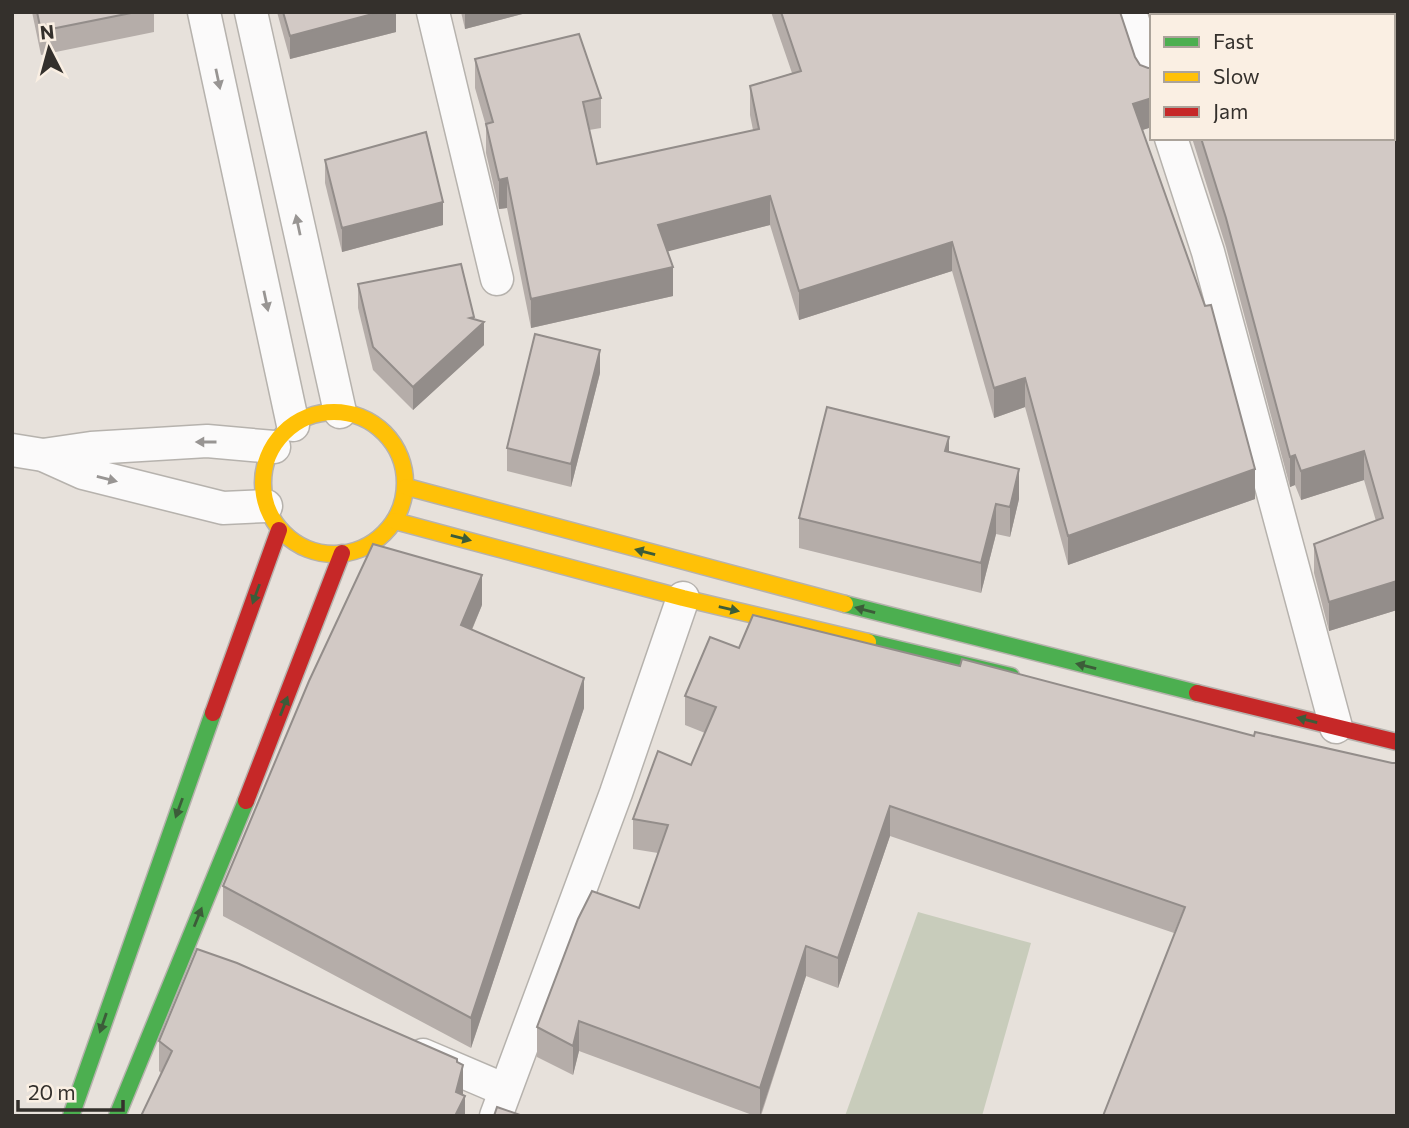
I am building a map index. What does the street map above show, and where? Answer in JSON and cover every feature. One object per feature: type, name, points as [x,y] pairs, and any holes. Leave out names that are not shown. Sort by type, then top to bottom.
[{"type":"street","points":[[204,12],[283,436]]},
{"type":"street","points":[[251,12],[340,412]]},
{"type":"street","points":[[433,12],[498,279]]},
{"type":"street","points":[[1130,12],[1150,74]]},
{"type":"street","points":[[1172,140],[1208,252],[1336,727]]},
{"type":"street","points":[[340,412],[364,417],[387,434],[401,455],[407,487],[395,521],[378,540],[356,551],[342,553],[310,550],[293,542],[273,518],[262,482],[266,459],[283,436],[316,414],[340,412]]},
{"type":"street","points":[[43,455],[91,448],[283,436]]},
{"type":"street","points":[[12,450],[43,455],[83,473],[273,518]]},
{"type":"street","points":[[407,487],[953,633],[1397,742]]},
{"type":"street","points":[[71,1116],[273,518]]},
{"type":"street","points":[[395,521],[683,598],[1029,680]]},
{"type":"street","points":[[117,1116],[198,956],[257,774],[342,553]]},
{"type":"street","points":[[402,1045],[500,1103],[616,793],[683,598]]},
{"type":"green space","points":[[918,912],[1031,943],[982,1116],[845,1116]]},
{"type":"building","points":[[37,12],[136,12],[41,31]]},
{"type":"building","points":[[283,12],[380,12],[290,36]]},
{"type":"building","points":[[781,12],[1120,12],[1135,57],[1140,65],[1150,68],[1150,99],[1133,104],[1205,306],[1211,305],[1255,469],[1068,536],[1025,378],[994,388],[952,242],[799,291],[770,196],[658,225],[673,267],[531,299],[507,178],[499,180],[486,124],[493,122],[475,59],[579,34],[601,98],[583,102],[597,164],[759,129],[750,86],[801,71]]},
{"type":"building","points":[[1159,12],[1368,14],[1160,14]]},
{"type":"building","points":[[1395,56],[1397,56],[1395,127]]},
{"type":"building","points":[[1395,130],[1397,581],[1329,602],[1314,544],[1383,518],[1364,451],[1301,471],[1295,455],[1290,457],[1226,218],[1202,140],[1395,140]]},
{"type":"building","points":[[426,132],[443,202],[342,228],[325,160]]},
{"type":"building","points":[[461,264],[474,317],[470,318],[484,322],[413,387],[373,347],[358,284]]},
{"type":"building","points":[[535,334],[600,350],[571,464],[507,448]]},
{"type":"building","points":[[827,407],[949,437],[945,451],[1019,469],[1010,507],[996,504],[981,563],[799,518]]},
{"type":"building","points":[[373,544],[482,575],[461,625],[584,678],[471,1018],[223,886],[309,681]]},
{"type":"building","points":[[753,615],[960,666],[962,659],[1254,736],[1255,732],[1397,763],[1397,1116],[1103,1116],[1185,907],[890,806],[838,958],[806,946],[760,1088],[579,1021],[573,1046],[537,1027],[578,919],[592,891],[639,908],[668,825],[633,819],[658,751],[691,765],[716,707],[685,696],[710,637],[739,648]]},
{"type":"building","points":[[197,949],[237,963],[457,1059],[457,1062],[463,1065],[456,1092],[465,1096],[455,1116],[141,1116],[172,1051],[159,1041]]},
{"type":"building","points":[[497,1107],[523,1116],[494,1116]]},
{"type":"traffic: fast","points":[[845,604],[1197,693]]},
{"type":"traffic: fast","points":[[868,642],[1011,676]]},
{"type":"traffic: fast","points":[[71,1116],[213,713]]},
{"type":"traffic: fast","points":[[117,1116],[246,801]]},
{"type":"traffic: slow","points":[[334,412],[361,417],[384,433],[400,456],[405,483],[400,510],[384,533],[361,549],[334,554],[307,549],[284,533],[268,510],[263,483],[268,456],[284,433],[307,417],[334,412]]},
{"type":"traffic: slow","points":[[407,487],[845,604]]},
{"type":"traffic: slow","points":[[395,521],[683,598],[868,642]]},
{"type":"traffic: jam","points":[[213,713],[279,530]]},
{"type":"traffic: jam","points":[[246,801],[342,553]]},
{"type":"traffic: jam","points":[[1197,693],[1397,742]]}]
